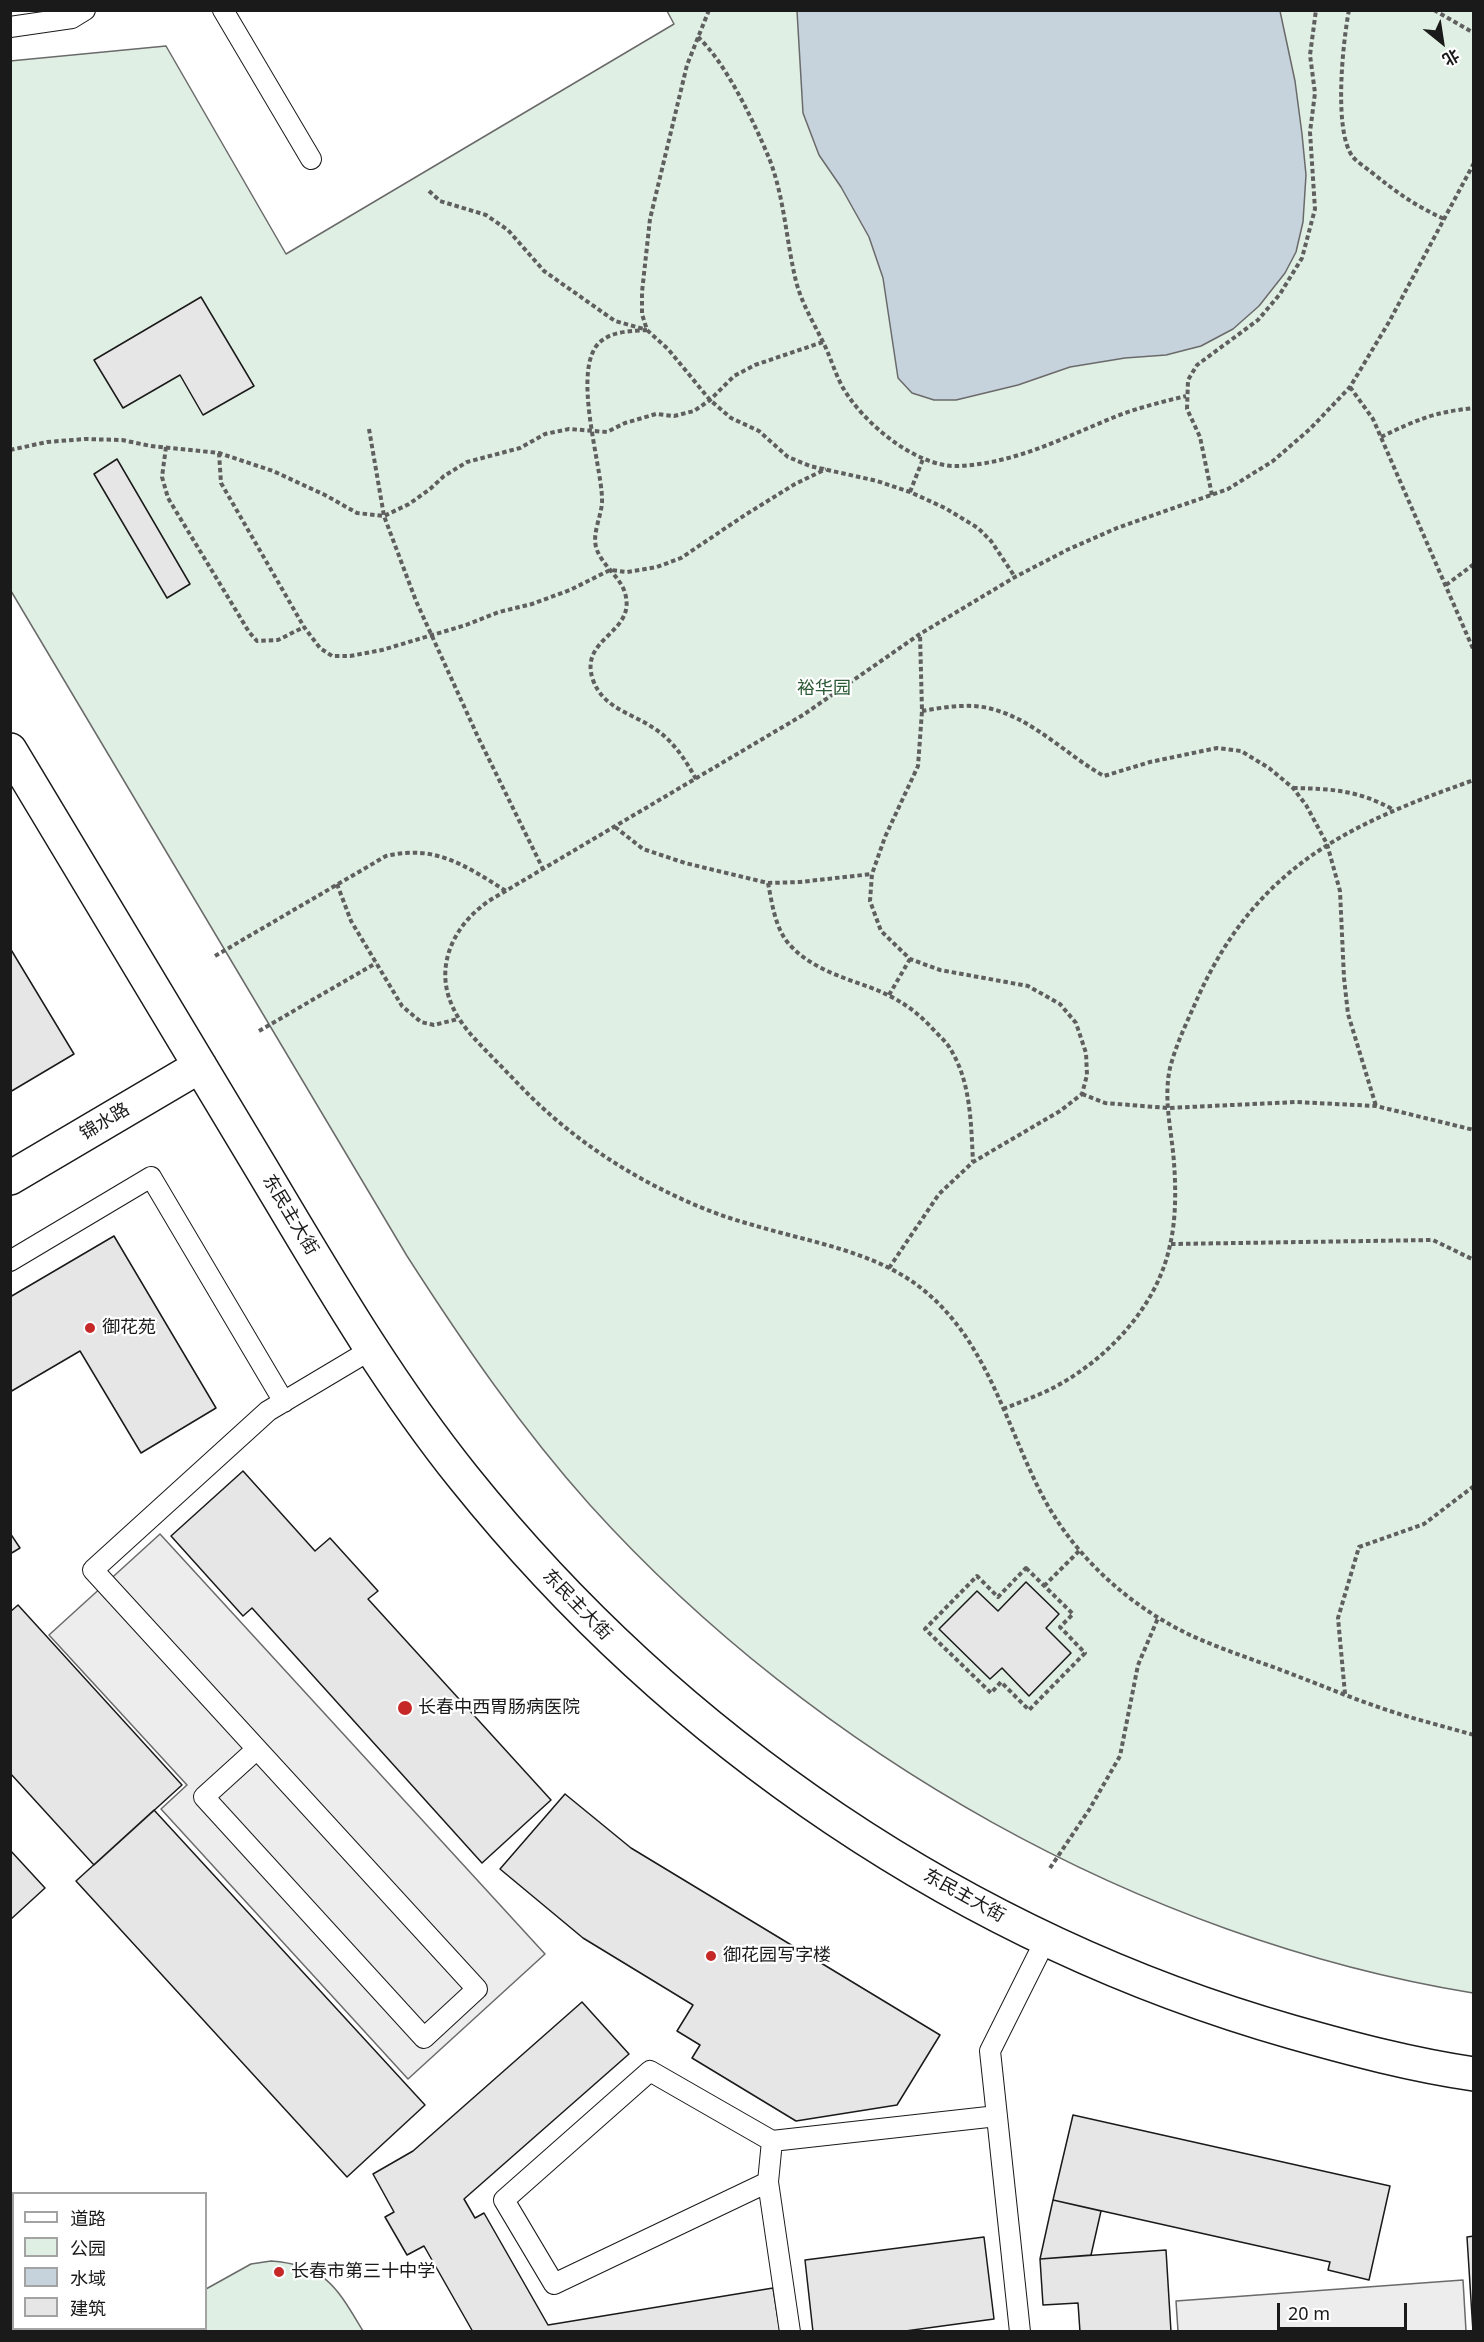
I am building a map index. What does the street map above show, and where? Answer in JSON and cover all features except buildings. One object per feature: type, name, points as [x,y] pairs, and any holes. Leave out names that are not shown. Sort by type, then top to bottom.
[{"type":"main road","name":"东民主大街","points":[[10,750],[340,1299],[398,1389],[462,1476],[532,1558],[606,1635],[686,1707],[770,1774],[858,1836],[950,1890],[1046,1940],[1144,1983],[1246,2019],[1349,2048],[1473,2074]]},
{"type":"main road","name":"锦水路","points":[[10,1178],[200,1066]]},
{"type":"lane","points":[[10,27],[72,18],[85,10]]},
{"type":"lane","points":[[223,10],[311,159]]},
{"type":"lane","points":[[10,1261],[151,1178],[284,1401]]},
{"type":"lane","points":[[257,1749],[204,1797],[424,2038],[477,1989],[93,1570],[268,1411],[372,1349]]},
{"type":"lane","points":[[1020,2331],[990,2051],[1046,1940]]},
{"type":"lane","points":[[768,2182],[554,2284],[504,2200],[650,2071],[772,2141],[997,2116]]},
{"type":"lane","points":[[772,2141],[768,2182],[790,2331]]},
{"type":"path","points":[[709,10],[687,65],[650,219],[642,292],[642,314],[647,330],[682,365],[710,400],[731,418],[759,432],[788,457],[810,465],[877,481],[910,492],[945,508],[978,528],[991,542],[1015,577]]},
{"type":"path","points":[[1212,495],[1200,437],[1187,409],[1188,380],[1197,365],[1258,320],[1280,294],[1302,258],[1315,209],[1310,132],[1315,93],[1310,55],[1316,10]]},
{"type":"path","points":[[1349,10],[1341,109],[1344,138],[1352,156],[1412,203],[1444,219]]},
{"type":"path","points":[[1434,10],[1473,33]]},
{"type":"path","points":[[698,38],[723,66],[769,158],[781,197],[795,279],[807,310],[843,387],[863,415],[882,434],[923,459],[954,466],[988,464],[1022,455],[1114,417],[1186,396]]},
{"type":"path","points":[[1473,163],[1389,322],[1350,387],[1310,429],[1273,461],[1228,489],[1117,528],[1069,549],[1015,577],[920,634],[803,715],[476,909],[453,939],[447,958],[445,979],[449,1000],[458,1019],[543,1109],[581,1140],[621,1167],[664,1191],[706,1209],[749,1224],[857,1255],[889,1268],[919,1286],[945,1308],[964,1331],[980,1357],[1041,1493],[1058,1523],[1079,1551],[1130,1598],[1158,1618],[1220,1647],[1388,1711],[1473,1735]]},
{"type":"path","points":[[429,191],[440,201],[486,215],[508,230],[544,271],[615,321],[647,330]]},
{"type":"path","points":[[647,330],[620,332],[599,342],[588,373],[588,405],[603,500],[595,539],[597,549],[625,592],[627,608],[620,626],[597,645],[590,665],[593,681],[603,697],[617,709],[653,727],[668,740],[683,757],[696,779]]},
{"type":"path","points":[[10,450],[47,442],[85,439],[122,440],[219,453],[273,471],[357,513],[384,516],[409,504],[444,476],[467,462],[520,448],[545,434],[569,429],[607,432],[625,423],[656,414],[674,416],[694,411],[710,400],[734,376],[755,365],[823,342]]},
{"type":"path","points":[[1350,387],[1373,419],[1473,651]]},
{"type":"path","points":[[1381,438],[1414,421],[1443,411],[1473,408]]},
{"type":"path","points":[[369,429],[384,516],[416,601],[478,737],[543,869]]},
{"type":"path","points":[[166,447],[162,477],[168,498],[249,632],[257,641],[278,640],[304,627]]},
{"type":"path","points":[[219,453],[221,483],[304,627],[320,648],[333,656],[350,656],[382,650],[466,625],[570,590],[610,570],[627,572],[657,567],[681,558],[795,484],[826,469]]},
{"type":"path","points":[[910,492],[923,459]]},
{"type":"path","points":[[1446,585],[1473,564]]},
{"type":"path","points":[[889,1268],[939,1194],[973,1162],[1060,1111],[1082,1094],[1086,1075],[1086,1053],[1076,1023],[1060,1004],[1028,986],[940,970],[910,958],[880,931],[870,901],[872,874],[885,837],[918,766],[921,711],[920,634]]},
{"type":"path","points":[[921,711],[964,706],[1014,716],[1060,746],[1084,765],[1104,776],[1150,762],[1217,748],[1241,752],[1269,768],[1293,789],[1306,805],[1327,844],[1340,891],[1348,1014],[1376,1106]]},
{"type":"path","points":[[1003,1409],[1050,1390],[1082,1370],[1111,1346],[1132,1324],[1163,1270],[1171,1244],[1175,1164],[1168,1108],[1170,1070],[1186,1023],[1210,970],[1243,919],[1283,876],[1327,844],[1356,827],[1394,810],[1473,780]]},
{"type":"path","points":[[1293,789],[1331,789],[1371,797],[1394,810]]},
{"type":"path","points":[[615,827],[643,849],[686,863],[768,883],[872,874]]},
{"type":"path","points":[[215,956],[386,856],[401,852],[433,853],[470,868],[506,891]]},
{"type":"path","points":[[768,883],[776,918],[788,943],[810,962],[835,975],[889,994],[915,1011],[951,1048],[963,1074],[969,1104],[973,1162]]},
{"type":"path","points":[[337,884],[351,921],[402,1006],[411,1016],[421,1022],[434,1025],[458,1019]]},
{"type":"path","points":[[889,994],[910,958]]},
{"type":"path","points":[[259,1031],[376,963]]},
{"type":"path","points":[[1082,1094],[1105,1102],[1168,1108],[1297,1102],[1376,1106],[1473,1130]]},
{"type":"path","points":[[1171,1244],[1433,1240],[1473,1260]]},
{"type":"path","points":[[1345,1694],[1338,1618],[1359,1547],[1425,1524],[1473,1486]]},
{"type":"path","points":[[1044,1586],[1079,1551]]},
{"type":"path","points":[[1026,1568],[1044,1586],[1073,1614],[1060,1627],[1085,1653],[1029,1710],[1001,1682],[991,1693],[925,1629],[977,1576],[998,1597],[1026,1568]]},
{"type":"path","points":[[1050,1868],[1089,1810],[1120,1756],[1138,1665],[1158,1618]]},
{"type":"green space","name":"裕华园","points":[[667,11],[1473,11],[1473,1993],[1349,1967],[1227,1929],[1107,1881],[992,1822],[881,1755],[776,1679],[679,1595],[590,1505],[565,1476],[494,1384],[450,1321],[407,1256],[11,591],[10,61],[166,46],[286,254],[674,24]]},
{"type":"green space","points":[[271,2261],[290,2263],[317,2274],[337,2291],[363,2331],[133,2331],[207,2330],[207,2288],[251,2264]]},
{"type":"shaded area","points":[[160,1534],[545,1954],[408,2079],[161,1809],[187,1785],[49,1635]]},
{"type":"shaded area","points":[[1463,2280],[1466,2331],[1178,2331],[1176,2301]]},
{"type":"water","points":[[797,11],[1280,11],[1295,81],[1306,175],[1303,222],[1296,252],[1285,273],[1259,306],[1233,329],[1201,346],[1166,355],[1125,358],[1070,367],[1018,385],[956,400],[934,400],[912,393],[898,378],[883,278],[869,237],[841,187],[819,155],[803,113]]},
{"type":"place","name":"御花苑","points":[[90,1328]]},
{"type":"place","name":"长春中西胃肠病医院","points":[[405,1708]]},
{"type":"place","name":"御花园写字楼","points":[[711,1956]]},
{"type":"place","name":"长春市第三十中学","points":[[279,2272]]}]
